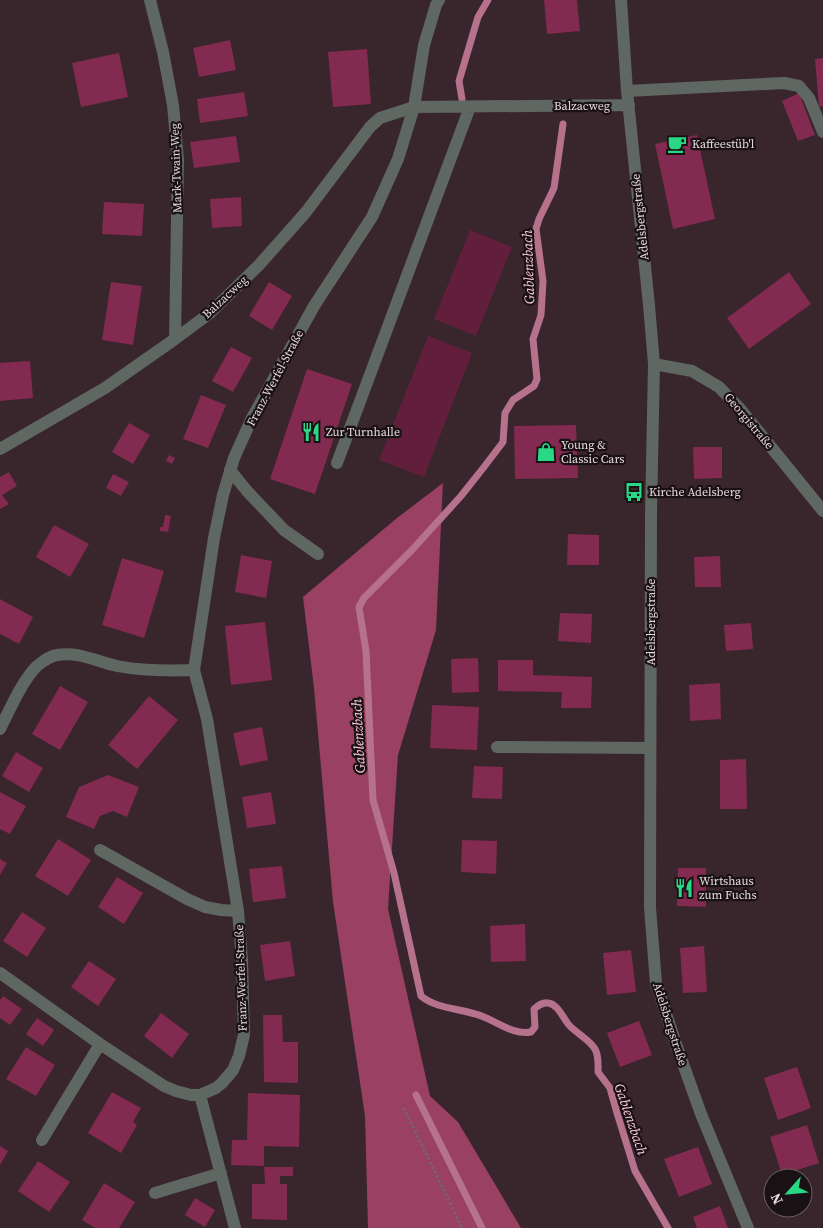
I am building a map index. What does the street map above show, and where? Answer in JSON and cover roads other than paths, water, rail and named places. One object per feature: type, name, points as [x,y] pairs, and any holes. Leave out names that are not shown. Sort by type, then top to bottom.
[{"type":"street","name":"Mark-Twain-Weg","points":[[150,0],[163,52],[173,105],[178,160],[175,339]]},
{"type":"street","points":[[414,107],[424,45],[436,5],[440,0]]},
{"type":"street","name":"Adelsbergstraße","points":[[621,0],[627,91],[654,364],[651,498],[650,908],[656,983],[701,1114],[748,1228]]},
{"type":"street","points":[[627,91],[791,84],[799,86],[809,98],[823,132]]},
{"type":"street","name":"Balzacweg","points":[[0,449],[105,388],[210,313],[265,258],[306,212],[370,127],[380,118],[414,107],[629,106]]},
{"type":"street","name":"Franz-Werfel-Straße","points":[[200,1095],[216,1088],[233,1070],[239,1056],[244,1034],[242,960],[238,911],[207,719],[194,670],[222,495],[234,458],[252,418],[314,306],[372,217],[398,159],[414,107]]},
{"type":"street","points":[[337,463],[470,107]]},
{"type":"street","name":"Georgistraße","points":[[654,364],[692,370],[720,387],[823,511]]},
{"type":"street","points":[[230,470],[284,530],[318,554]]},
{"type":"street","points":[[0,729],[27,678],[49,657],[56,655],[79,656],[117,666],[165,671],[194,670]]},
{"type":"street","points":[[497,747],[650,748]]},
{"type":"street","points":[[100,850],[186,900],[221,910],[238,911]]},
{"type":"street","points":[[0,973],[100,1044],[164,1086],[191,1095],[200,1095],[235,1228]]},
{"type":"street","points":[[42,1140],[100,1044]]},
{"type":"street","points":[[155,1193],[221,1173]]},
{"type":"waterway","points":[[462,99],[459,81],[478,17],[488,0]]},
{"type":"waterway","name":"Gablenzbach","points":[[563,124],[554,188],[536,229],[543,281],[541,315],[533,339],[537,379],[534,386],[513,400],[505,413],[503,442],[484,467],[461,496],[412,550],[364,598],[359,607],[366,651],[373,800],[394,873],[421,996],[435,1004],[476,1014],[519,1032],[531,1032],[535,1027],[534,1009],[540,1004],[548,1003],[555,1006],[569,1025],[595,1049],[598,1057],[598,1072],[610,1088],[635,1171],[668,1228]]},
{"type":"waterway","points":[[416,1095],[482,1228]]},
{"type":"place","name":"Kaffeestüb'l","points":[[677,144]]},
{"type":"place","name":"Zur Turnhalle","points":[[311,432]]},
{"type":"place","name":"Young & Classic Cars","points":[[546,452]]},
{"type":"place","name":"Kirche Adelsberg","points":[[634,492]]},
{"type":"place","name":"Wirtshaus zum Fuchs","points":[[684,888]]}]
